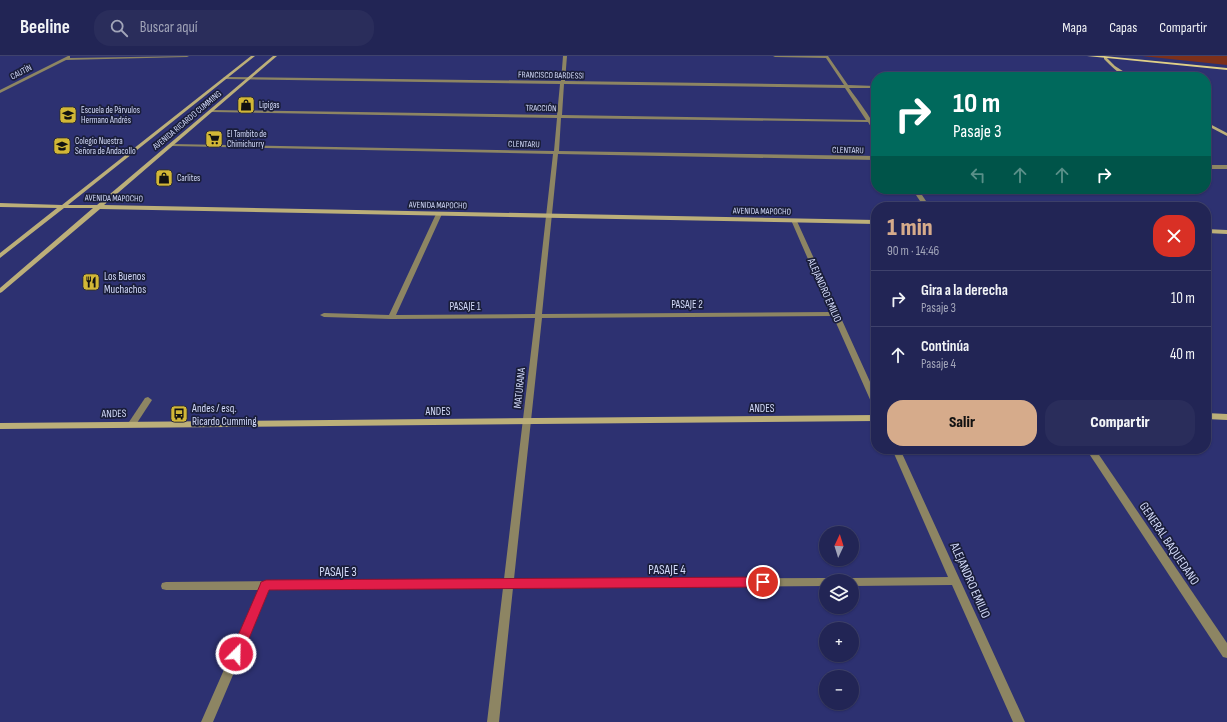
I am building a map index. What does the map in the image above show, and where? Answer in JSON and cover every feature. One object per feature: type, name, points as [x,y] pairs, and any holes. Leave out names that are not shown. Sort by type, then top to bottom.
[{"type":"main road","name":"AVENIDA RICARDO CUMMING","points":[[0,256],[253,56]]},
{"type":"main road","name":"AVENIDA RICARDO CUMMING","points":[[0,291],[250,79],[275,56]]},
{"type":"main road","points":[[1089,56],[1227,69]]},
{"type":"main road","points":[[1105,58],[1114,67],[1122,72]]},
{"type":"main road","points":[[1211,126],[1227,135]]},
{"type":"main road","name":"AVENIDA MAPOCHO","points":[[0,205],[871,222]]},
{"type":"main road","points":[[1211,231],[1227,232]]},
{"type":"main road","points":[[1211,416],[1227,417]]},
{"type":"main road","name":"ANDES","points":[[0,426],[871,418]]},
{"type":"street","name":"CAUTÍN","points":[[0,92],[72,56]]},
{"type":"street","points":[[65,59],[187,56]]},
{"type":"street","name":"MATURANA","points":[[494,722],[550,215],[565,56]]},
{"type":"street","points":[[775,56],[826,56],[870,121]]},
{"type":"street","name":"FRANCISCO BARDESSI","points":[[225,78],[871,87]]},
{"type":"street","name":"TRACCIÓN","points":[[212,111],[870,121]]},
{"type":"street","name":"CLENTARU","points":[[171,145],[871,158]]},
{"type":"street","points":[[1211,166],[1227,167]]},
{"type":"street","points":[[391,317],[439,214]]},
{"type":"street","name":"ALEJANDRO EMILIO","points":[[794,220],[871,393]]},
{"type":"street","name":"PASAJE 2","points":[[539,316],[836,314]]},
{"type":"street","name":"PASAJE 1","points":[[324,315],[391,317],[539,316]]},
{"type":"street","points":[[132,424],[148,400]]},
{"type":"street","name":"ALEJANDRO EMILIO","points":[[898,454],[1019,722]]},
{"type":"street","name":"GENERAL BAQUEDANO","points":[[1093,454],[1227,653]]},
{"type":"street","points":[[859,582],[956,581]]},
{"type":"street","name":"PASAJE 4","points":[[509,583],[819,582]]},
{"type":"street","name":"PASAJE 3","points":[[166,586],[509,583]]},
{"type":"street","points":[[208,722],[266,585]]},
{"type":"shaded area","points":[[1142,56],[1227,56],[1227,65]]},
{"type":"place","name":"Lipigas","points":[[246,105]]},
{"type":"place","name":"Escuela de Párvulos Hermano Andrés","points":[[68,115]]},
{"type":"place","name":"El Tambito de Chimichurry","points":[[214,139]]},
{"type":"place","name":"Colegio Nuestra Señora de Andacollo","points":[[62,146]]},
{"type":"place","name":"Carlites","points":[[164,178]]},
{"type":"place","name":"Los Buenos Muchachos","points":[[91,282]]},
{"type":"place","name":"Andes / esq. Ricardo Cumming","points":[[179,414]]},
{"type":"route","points":[[236,654],[266,585],[763,582]]}]
